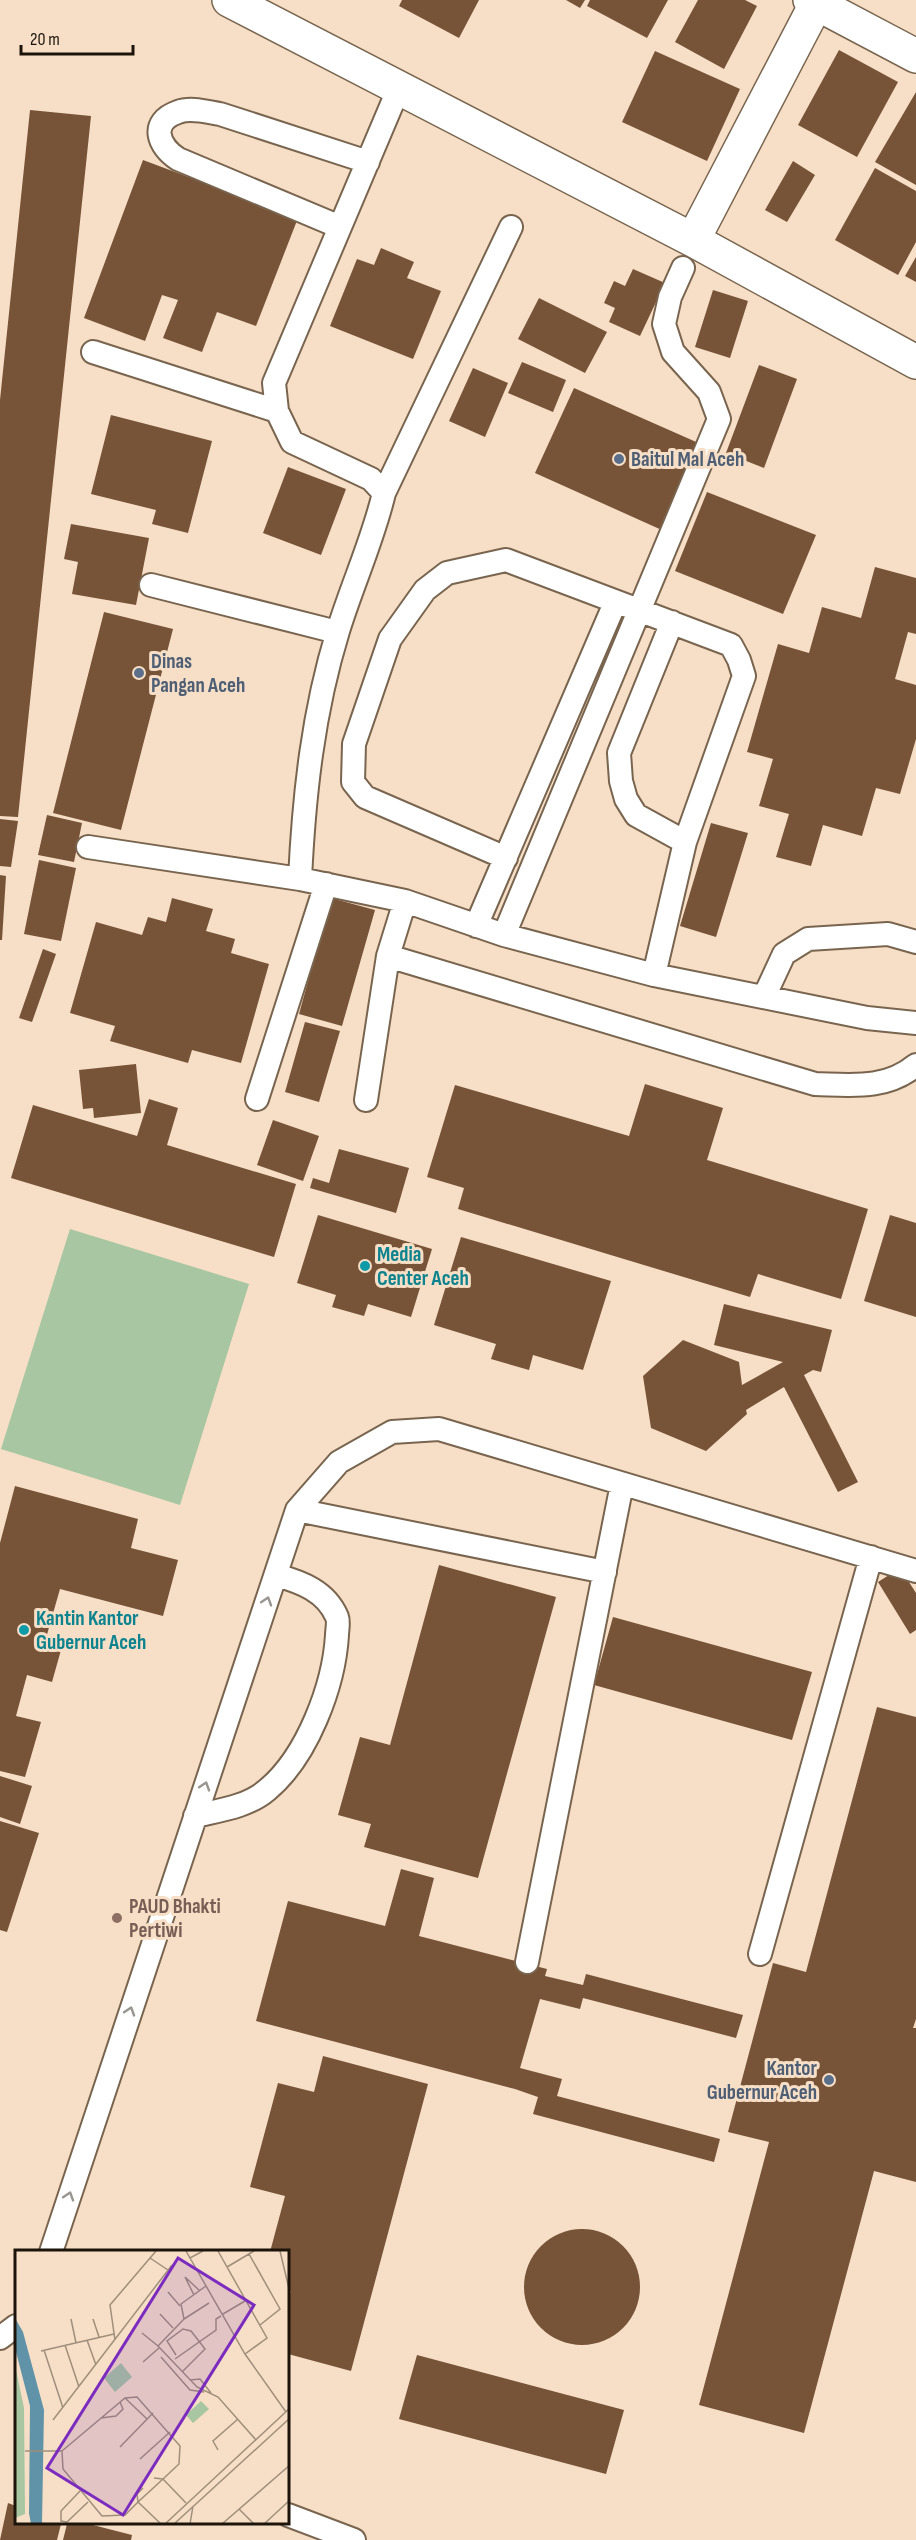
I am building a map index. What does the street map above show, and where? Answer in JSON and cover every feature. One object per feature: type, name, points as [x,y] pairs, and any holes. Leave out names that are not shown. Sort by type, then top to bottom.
[{"type":"street","points":[[229,0],[398,90],[688,254],[916,362]]},
{"type":"street","points":[[688,254],[813,2],[916,56]]},
{"type":"lane","points":[[384,493],[371,479],[292,442],[276,411],[274,383],[398,90]]},
{"type":"lane","points":[[340,227],[178,159],[167,152],[158,137],[158,128],[165,119],[179,111],[197,110],[220,114],[368,162]]},
{"type":"lane","points":[[300,879],[304,807],[311,745],[337,632],[384,493],[511,227]]},
{"type":"lane","points":[[504,935],[719,419],[709,392],[673,352],[664,324],[670,297],[688,254]]},
{"type":"lane","points":[[93,352],[276,411]]},
{"type":"lane","points":[[506,858],[365,797],[353,782],[354,744],[390,639],[424,590],[447,573],[484,563],[507,560],[615,603],[731,645],[740,660],[744,676],[685,842],[654,975]]},
{"type":"lane","points":[[151,585],[337,632]]},
{"type":"lane","points":[[476,926],[615,603]]},
{"type":"lane","points":[[672,622],[619,753],[621,782],[626,800],[636,815],[685,842]]},
{"type":"lane","points":[[88,847],[326,884],[405,901],[504,935],[654,975],[867,1018],[916,1023]]},
{"type":"lane","points":[[257,1099],[326,884]]},
{"type":"lane","points":[[366,1100],[388,956],[405,901]]},
{"type":"lane","points":[[764,997],[784,954],[808,939],[854,934],[888,934],[916,942]]},
{"type":"lane","points":[[388,956],[815,1084],[873,1085],[907,1072],[916,1065]]},
{"type":"lane","points":[[52,2250],[297,1510],[339,1462],[392,1432],[439,1429],[916,1571]]},
{"type":"lane","points":[[527,1962],[622,1484]]},
{"type":"lane","points":[[297,1510],[604,1572]]},
{"type":"lane","points":[[760,1954],[871,1557]]},
{"type":"lane","points":[[195,1816],[245,1804],[267,1790],[290,1766],[316,1720],[336,1653],[338,1618],[324,1599],[306,1583],[276,1575]]},
{"type":"lane","points":[[0,2338],[15,2327]]},
{"type":"lane","points":[[290,2516],[354,2540]]},
{"type":"green space","points":[[70,1229],[249,1284],[180,1505],[1,1449]]},
{"type":"building","points":[[402,0],[479,0],[459,38],[399,6]]},
{"type":"building","points":[[566,0],[585,0],[580,8]]},
{"type":"building","points":[[590,0],[668,0],[647,38],[587,6]]},
{"type":"building","points":[[698,0],[745,0],[757,6],[724,69],[675,42]]},
{"type":"building","points":[[839,50],[898,82],[857,157],[798,125]]},
{"type":"building","points":[[655,51],[740,89],[707,161],[622,122]]},
{"type":"building","points":[[916,92],[916,185],[875,162]]},
{"type":"building","points":[[30,110],[91,116],[18,817],[0,816],[0,400]]},
{"type":"building","points":[[143,160],[298,218],[256,326],[217,312],[202,352],[163,338],[178,300],[162,295],[145,341],[84,318]]},
{"type":"building","points":[[793,161],[815,175],[787,222],[765,210]]},
{"type":"building","points":[[875,168],[916,191],[916,242],[898,275],[835,240]]},
{"type":"building","points":[[381,248],[414,262],[407,278],[441,291],[413,359],[330,326],[357,259],[374,265]]},
{"type":"building","points":[[916,257],[916,282],[905,276]]},
{"type":"building","points":[[633,269],[665,283],[640,336],[609,322],[615,308],[604,303],[614,281],[625,286]]},
{"type":"building","points":[[713,290],[748,301],[730,358],[695,347]]},
{"type":"building","points":[[539,298],[607,332],[585,373],[518,339]]},
{"type":"building","points":[[522,362],[566,380],[553,412],[508,393]]},
{"type":"building","points":[[759,365],[797,379],[764,468],[726,453]]},
{"type":"building","points":[[473,368],[508,383],[485,437],[449,421]]},
{"type":"building","name":"Baitul Mal Aceh","points":[[574,388],[703,445],[664,531],[535,473]]},
{"type":"building","points":[[111,415],[212,441],[188,533],[152,524],[156,510],[91,494]]},
{"type":"building","points":[[288,467],[346,489],[321,555],[263,533]]},
{"type":"building","points":[[707,492],[816,535],[783,614],[675,571]]},
{"type":"building","points":[[71,524],[149,538],[136,605],[72,594],[78,562],[64,559]]},
{"type":"building","points":[[875,567],[916,578],[916,634],[908,632],[895,679],[916,685],[916,739],[900,794],[876,788],[862,836],[823,825],[811,866],[776,857],[789,814],[759,806],[773,759],[747,752],[778,644],[809,653],[822,607],[861,618]]},
{"type":"building","points":[[104,612],[173,629],[121,830],[53,813]]},
{"type":"building","points":[[47,815],[82,823],[74,862],[38,855]]},
{"type":"building","points":[[0,819],[18,821],[11,867],[0,866]]},
{"type":"building","points":[[711,823],[748,833],[716,937],[680,926]]},
{"type":"building","points":[[39,860],[76,868],[61,941],[24,934]]},
{"type":"building","points":[[0,875],[6,876],[2,940],[0,940]]},
{"type":"building","points":[[172,898],[213,909],[206,931],[235,939],[231,953],[269,964],[241,1063],[192,1050],[188,1063],[110,1041],[115,1026],[70,1013],[96,922],[142,935],[148,917],[166,922]]},
{"type":"building","points":[[331,898],[375,910],[342,1026],[299,1014]]},
{"type":"building","points":[[43,949],[56,954],[32,1022],[19,1018]]},
{"type":"building","points":[[305,1022],[340,1031],[319,1102],[285,1092]]},
{"type":"building","points":[[136,1064],[141,1113],[94,1118],[93,1108],[83,1109],[79,1070]]},
{"type":"building","points":[[645,1084],[723,1108],[707,1160],[868,1209],[841,1299],[758,1274],[750,1297],[458,1209],[464,1188],[427,1177],[455,1085],[629,1136]]},
{"type":"building","points":[[149,1099],[178,1108],[167,1145],[296,1184],[274,1257],[11,1178],[33,1105],[137,1136]]},
{"type":"building","points":[[273,1120],[319,1136],[303,1181],[257,1165]]},
{"type":"building","points":[[339,1149],[409,1168],[396,1213],[310,1188],[313,1178],[329,1183]]},
{"type":"building","name":"Media Center Aceh","points":[[318,1215],[432,1249],[411,1317],[368,1304],[364,1316],[332,1307],[336,1295],[297,1283]]},
{"type":"building","points":[[890,1215],[916,1223],[916,1317],[864,1301]]},
{"type":"building","points":[[461,1237],[611,1281],[583,1370],[533,1355],[529,1370],[491,1359],[496,1344],[434,1325]]},
{"type":"building","points":[[724,1304],[832,1330],[821,1372],[813,1370],[804,1375],[858,1482],[838,1492],[784,1387],[746,1410],[747,1414],[706,1451],[651,1428],[643,1376],[683,1340],[739,1362],[742,1385],[783,1362],[714,1345]]},
{"type":"building","name":"Kantin Kantor Gubernur Aceh","points":[[15,1486],[138,1519],[131,1548],[178,1560],[163,1616],[60,1589],[44,1645],[61,1650],[52,1682],[27,1675],[16,1716],[41,1722],[25,1777],[0,1771],[0,1543]]},
{"type":"building","points":[[439,1565],[556,1597],[478,1878],[364,1847],[371,1824],[338,1815],[360,1737],[390,1745]]},
{"type":"building","points":[[900,1568],[916,1593],[916,1630],[910,1634],[878,1582]]},
{"type":"building","points":[[613,1617],[812,1672],[792,1740],[594,1685]]},
{"type":"building","name":"Kantor Gubernur Aceh","points":[[877,1707],[916,1717],[916,2019],[913,2028],[916,2028],[916,2182],[874,2171],[804,2433],[699,2405],[769,2142],[728,2132],[773,1963],[806,1972]]},
{"type":"building","points":[[0,1776],[32,1786],[20,1824],[0,1817]]},
{"type":"building","points":[[0,1821],[39,1833],[7,1932],[0,1930]]},
{"type":"building","points":[[401,1869],[434,1878],[419,1936],[547,1969],[545,1976],[583,1985],[586,1974],[743,2015],[736,2038],[583,1998],[580,2009],[540,1999],[520,2068],[562,2079],[557,2096],[720,2139],[714,2162],[533,2114],[538,2097],[515,2089],[256,2021],[288,1901],[385,1926]]},
{"type":"building","points":[[323,2056],[428,2084],[351,2371],[290,2355],[290,2250],[271,2250],[285,2196],[250,2187],[278,2083],[314,2092]]},
{"type":"building","points":[[582,2229],[604,2233],[623,2246],[636,2265],[640,2287],[636,2309],[623,2328],[604,2341],[582,2345],[560,2341],[541,2328],[528,2309],[524,2287],[528,2265],[541,2246],[560,2233]]},
{"type":"building","points":[[417,2355],[624,2410],[606,2474],[399,2419]]},
{"type":"building","points":[[8,2503],[15,2506],[15,2525],[61,2525],[57,2540],[0,2540]]},
{"type":"building","points":[[67,2525],[93,2525],[132,2535],[131,2540],[63,2540]]},
{"type":"place","name":"Baitul Mal Aceh","points":[[619,459]]},
{"type":"place","name":"Dinas Pangan Aceh","points":[[139,673]]},
{"type":"place","name":"Media Center Aceh","points":[[365,1266]]},
{"type":"place","name":"Kantin Kantor Gubernur Aceh","points":[[24,1630]]},
{"type":"place","name":"PAUD Bhakti Pertiwi","points":[[117,1918]]},
{"type":"place","name":"Kantor Gubernur Aceh","points":[[829,2080]]}]
